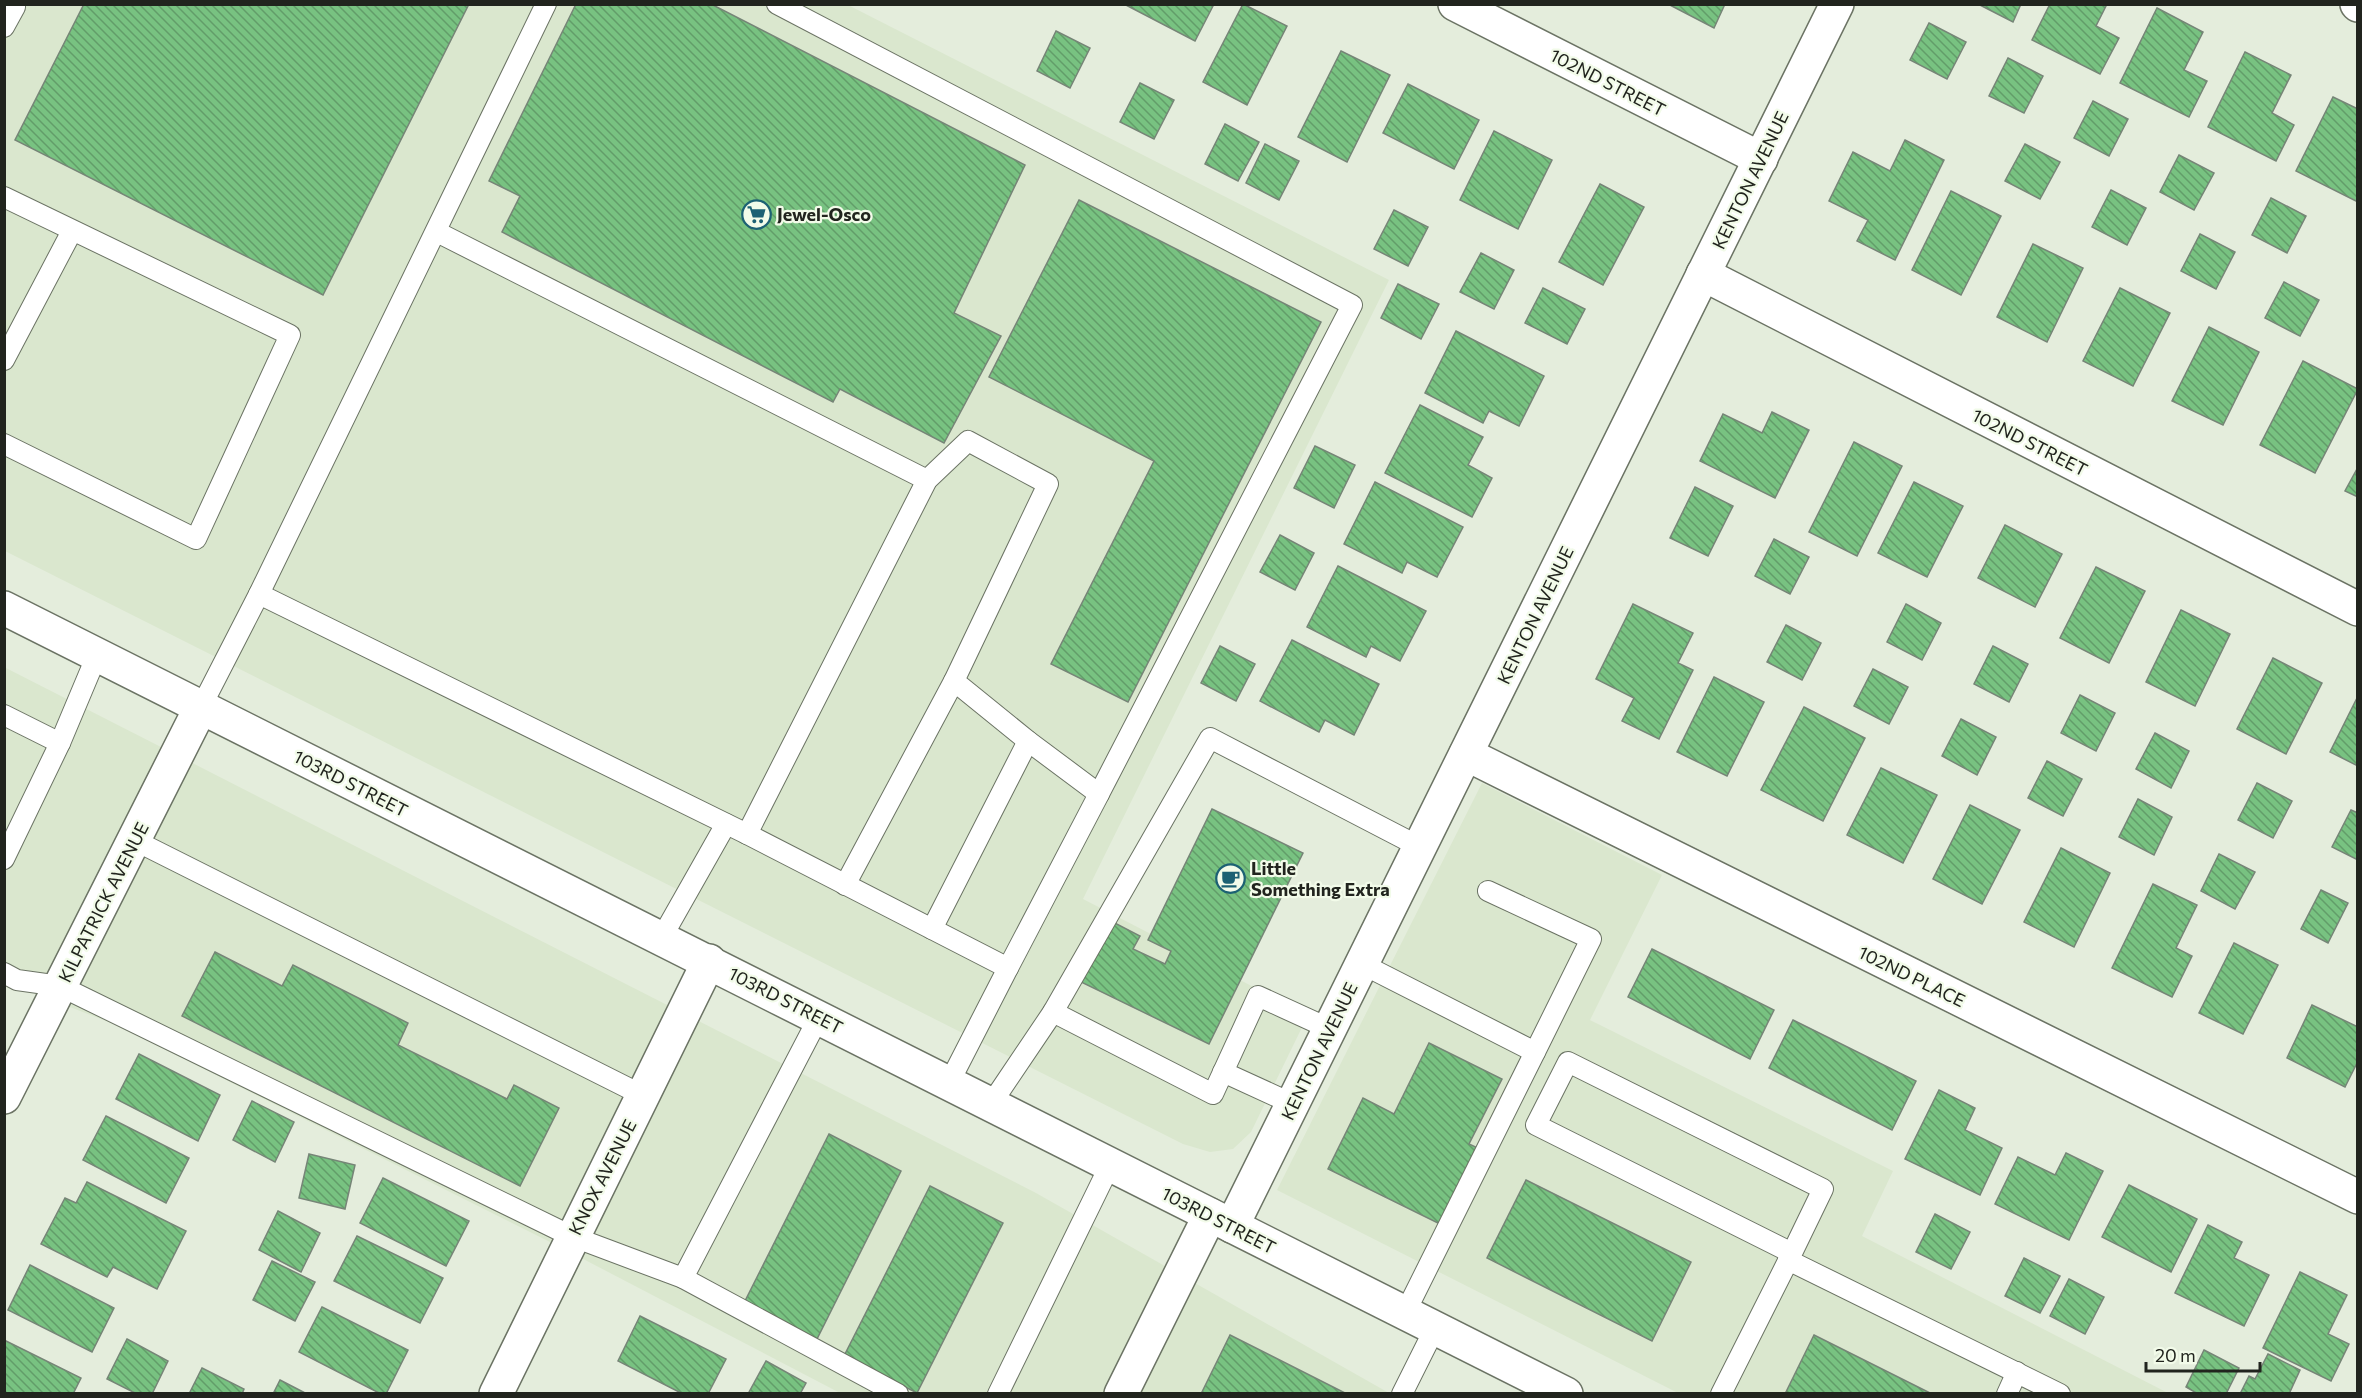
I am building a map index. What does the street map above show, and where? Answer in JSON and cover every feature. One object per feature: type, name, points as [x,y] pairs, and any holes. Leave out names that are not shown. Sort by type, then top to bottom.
[{"type":"street","name":"102ND STREET","points":[[1455,4],[1761,159]]},
{"type":"street","name":"KENTON AVENUE","points":[[1121,1394],[1221,1220],[1293,1104],[1837,4]]},
{"type":"street","name":"102ND STREET","points":[[1703,274],[2358,609]]},
{"type":"street","name":"103RD STREET","points":[[4,608],[662,937],[1566,1394]]},
{"type":"street","name":"KILPATRICK AVENUE","points":[[4,1097],[201,707]]},
{"type":"street","name":"102ND PLACE","points":[[1466,754],[2358,1197]]},
{"type":"street","name":"KNOX AVENUE","points":[[496,1394],[571,1236],[709,961]]},
{"type":"lane","points":[[4,27],[15,7],[10,4]]},
{"type":"lane","points":[[201,707],[259,594],[546,4]]},
{"type":"lane","points":[[777,4],[1352,305],[949,1083]]},
{"type":"lane","points":[[4,197],[290,335],[196,539],[4,444]]},
{"type":"lane","points":[[4,360],[72,231]]},
{"type":"lane","points":[[436,232],[927,480]]},
{"type":"lane","points":[[747,834],[927,480],[968,441],[1048,484],[954,681],[845,885]]},
{"type":"lane","points":[[259,594],[747,834],[1008,968]]},
{"type":"lane","points":[[4,859],[60,743],[97,655]]},
{"type":"lane","points":[[954,681],[1028,741],[1100,794]]},
{"type":"lane","points":[[4,716],[60,743]]},
{"type":"lane","points":[[991,1104],[1053,1012],[1210,738],[1420,847]]},
{"type":"lane","points":[[932,929],[1028,741]]},
{"type":"lane","points":[[662,937],[726,824]]},
{"type":"lane","points":[[134,840],[642,1095]]},
{"type":"lane","points":[[1405,1313],[1591,939],[1488,891]]},
{"type":"lane","points":[[1362,964],[1535,1052]]},
{"type":"lane","points":[[4,973],[17,980],[60,986],[571,1236],[683,1278],[898,1394]]},
{"type":"lane","points":[[1053,1012],[1213,1094],[1258,996],[1330,1029]]},
{"type":"lane","points":[[683,1278],[819,1017]]},
{"type":"lane","points":[[1721,1394],[1790,1257],[1823,1189],[1568,1062],[1536,1125],[1790,1257],[2060,1394]]},
{"type":"lane","points":[[1223,1072],[1293,1104]]},
{"type":"lane","points":[[998,1394],[1110,1165]]},
{"type":"lane","points":[[1402,1394],[1435,1328]]},
{"type":"lane","points":[[2007,1394],[2017,1372]]},
{"type":"shaded area","points":[[4,5],[848,5],[1389,280],[1083,899],[1308,1015],[1251,1132],[1233,1149],[1210,1152],[1183,1144],[5,551]]},
{"type":"shaded area","points":[[4,667],[1036,1193],[1389,1393],[840,1393],[566,1250],[114,1024],[5,982]]},
{"type":"shaded area","points":[[1482,783],[1662,875],[1590,1020],[1893,1171],[1862,1236],[2168,1393],[1678,1393],[1277,1190]]},
{"type":"building","points":[[84,4],[469,4],[323,295],[15,140]]},
{"type":"building","name":"Jewel-Osco","points":[[576,4],[711,4],[1025,165],[954,313],[1001,336],[944,443],[840,389],[833,402],[502,232],[520,196],[489,181]]},
{"type":"building","points":[[1124,4],[1214,4],[1195,41]]},
{"type":"building","points":[[1243,4],[1287,26],[1247,105],[1203,82]]},
{"type":"building","points":[[1668,4],[1725,4],[1714,28]]},
{"type":"building","points":[[1978,4],[2021,4],[2013,22]]},
{"type":"building","points":[[2050,4],[2107,4],[2096,26],[2119,38],[2100,74],[2032,40]]},
{"type":"building","points":[[2157,8],[2203,32],[2184,70],[2207,81],[2189,117],[2120,83]]},
{"type":"building","points":[[1929,23],[1966,42],[1947,79],[1910,60]]},
{"type":"building","points":[[1056,31],[1090,48],[1070,88],[1037,71]]},
{"type":"building","points":[[1341,51],[1390,75],[1347,162],[1298,137]]},
{"type":"building","points":[[2245,52],[2291,75],[2272,113],[2294,125],[2276,161],[2208,127]]},
{"type":"building","points":[[2008,58],[2043,76],[2024,113],[1989,96]]},
{"type":"building","points":[[1140,83],[1174,100],[1154,139],[1120,122]]},
{"type":"building","points":[[1408,84],[1479,120],[1454,169],[1383,133]]},
{"type":"building","points":[[2333,97],[2358,109],[2358,202],[2296,171]]},
{"type":"building","points":[[2093,101],[2128,119],[2109,156],[2074,138]]},
{"type":"building","points":[[1225,124],[1259,142],[1238,181],[1205,164]]},
{"type":"building","points":[[1494,131],[1552,160],[1518,229],[1460,200]]},
{"type":"building","points":[[1905,140],[1944,160],[1895,260],[1857,241],[1868,220],[1829,201],[1853,152],[1890,171]]},
{"type":"building","points":[[1265,144],[1299,161],[1279,200],[1246,183]]},
{"type":"building","points":[[2025,144],[2060,162],[2040,199],[2005,181]]},
{"type":"building","points":[[2179,155],[2214,173],[2194,210],[2160,192]]},
{"type":"building","points":[[1600,184],[1644,207],[1603,285],[1559,262]]},
{"type":"building","points":[[2111,190],[2146,208],[2127,245],[2092,227]]},
{"type":"building","points":[[1951,191],[2001,216],[1961,295],[1912,270]]},
{"type":"building","points":[[2271,198],[2306,216],[2287,253],[2252,235]]},
{"type":"building","points":[[1079,200],[1321,322],[1128,702],[1051,664],[1154,461],[989,377]]},
{"type":"building","points":[[1394,210],[1428,227],[1408,266],[1374,249]]},
{"type":"building","points":[[2200,234],[2235,252],[2216,289],[2181,271]]},
{"type":"building","points":[[2033,244],[2083,268],[2047,342],[1997,317]]},
{"type":"building","points":[[1481,253],[1514,270],[1494,309],[1460,292]]},
{"type":"building","points":[[2284,282],[2319,300],[2300,336],[2265,318]]},
{"type":"building","points":[[1398,284],[1439,304],[1421,339],[1381,318]]},
{"type":"building","points":[[1543,288],[1585,309],[1567,344],[1525,323]]},
{"type":"building","points":[[2120,288],[2170,313],[2133,386],[2083,361]]},
{"type":"building","points":[[2209,327],[2259,352],[2223,425],[2172,401]]},
{"type":"building","points":[[1456,331],[1544,376],[1519,426],[1489,411],[1483,423],[1425,393]]},
{"type":"building","points":[[2303,361],[2358,389],[2315,473],[2260,445]]},
{"type":"building","points":[[1420,405],[1483,437],[1468,465],[1492,478],[1472,517],[1385,473]]},
{"type":"building","points":[[1772,412],[1809,430],[1775,498],[1700,461],[1723,414],[1762,433]]},
{"type":"building","points":[[1854,442],[1902,466],[1857,556],[1809,532]]},
{"type":"building","points":[[1315,446],[1355,465],[1334,508],[1294,488]]},
{"type":"building","points":[[2358,467],[2358,497],[2345,491]]},
{"type":"building","points":[[1375,482],[1463,527],[1437,577],[1407,562],[1402,573],[1344,544]]},
{"type":"building","points":[[1914,482],[1963,506],[1927,577],[1878,553]]},
{"type":"building","points":[[1695,487],[1733,506],[1708,556],[1670,538]]},
{"type":"building","points":[[2005,525],[2062,554],[2035,607],[1978,578]]},
{"type":"building","points":[[1280,535],[1314,553],[1295,590],[1260,572]]},
{"type":"building","points":[[1774,539],[1809,557],[1790,594],[1755,576]]},
{"type":"building","points":[[1338,566],[1426,611],[1400,661],[1371,646],[1366,657],[1307,627]]},
{"type":"building","points":[[2096,567],[2145,591],[2109,663],[2060,638]]},
{"type":"building","points":[[1633,604],[1693,633],[1678,663],[1693,670],[1659,739],[1622,721],[1634,698],[1596,679]]},
{"type":"building","points":[[1906,604],[1941,623],[1922,660],[1887,642]]},
{"type":"building","points":[[2181,610],[2230,634],[2195,706],[2146,682]]},
{"type":"building","points":[[1786,625],[1821,643],[1802,680],[1767,662]]},
{"type":"building","points":[[1292,640],[1379,684],[1354,735],[1325,720],[1319,732],[1260,701]]},
{"type":"building","points":[[1220,646],[1255,664],[1236,701],[1201,683]]},
{"type":"building","points":[[1993,646],[2028,664],[2009,702],[1974,684]]},
{"type":"building","points":[[2273,658],[2322,683],[2286,754],[2237,729]]},
{"type":"building","points":[[1873,669],[1908,687],[1889,724],[1854,706]]},
{"type":"building","points":[[1714,677],[1764,702],[1727,776],[1677,752]]},
{"type":"building","points":[[2080,695],[2115,713],[2096,751],[2061,733]]},
{"type":"building","points":[[2358,698],[2358,766],[2330,752]]},
{"type":"building","points":[[1804,707],[1865,738],[1823,821],[1761,790]]},
{"type":"building","points":[[1961,719],[1996,737],[1977,775],[1942,756]]},
{"type":"building","points":[[2155,733],[2189,751],[2171,788],[2136,769]]},
{"type":"building","points":[[2047,761],[2082,779],[2063,816],[2028,798]]},
{"type":"building","points":[[1881,768],[1937,795],[1903,863],[1847,835]]},
{"type":"building","points":[[2257,783],[2292,801],[2273,838],[2238,820]]},
{"type":"building","points":[[2138,799],[2172,817],[2154,855],[2119,837]]},
{"type":"building","points":[[1970,805],[2020,830],[1982,904],[1933,879]]},
{"type":"building","points":[[1212,809],[1303,853],[1209,1044],[1081,982],[1111,921],[1140,936],[1133,949],[1165,964],[1171,951],[1148,940]]},
{"type":"building","points":[[2351,810],[2358,813],[2358,860],[2332,847]]},
{"type":"building","points":[[2061,848],[2110,873],[2074,947],[2024,922]]},
{"type":"building","points":[[2219,854],[2255,872],[2235,909],[2201,891]]},
{"type":"building","points":[[2153,884],[2197,905],[2176,948],[2192,956],[2172,997],[2112,968]]},
{"type":"building","points":[[2321,890],[2348,903],[2328,943],[2301,929]]},
{"type":"building","points":[[2234,943],[2278,965],[2243,1034],[2199,1013]]},
{"type":"building","points":[[1652,949],[1774,1010],[1750,1059],[1628,997]]},
{"type":"building","points":[[215,952],[282,986],[293,965],[408,1023],[398,1045],[507,1099],[514,1085],[559,1108],[520,1186],[182,1016]]},
{"type":"building","points":[[2312,1005],[2358,1027],[2358,1061],[2345,1087],[2287,1058]]},
{"type":"building","points":[[1793,1020],[1916,1081],[1892,1130],[1769,1068]]},
{"type":"building","points":[[1429,1043],[1502,1079],[1469,1144],[1482,1150],[1444,1226],[1328,1169],[1363,1098],[1394,1114]]},
{"type":"building","points":[[139,1054],[220,1095],[198,1141],[116,1099]]},
{"type":"building","points":[[1939,1090],[1975,1108],[1965,1130],[2002,1148],[1980,1195],[1905,1159]]},
{"type":"building","points":[[252,1101],[294,1122],[275,1162],[233,1140]]},
{"type":"building","points":[[106,1116],[189,1158],[166,1203],[83,1160]]},
{"type":"building","points":[[829,1134],[901,1171],[816,1341],[743,1305]]},
{"type":"building","points":[[2066,1153],[2103,1171],[2069,1240],[1995,1204],[2018,1157],[2055,1175]]},
{"type":"building","points":[[309,1154],[355,1165],[345,1209],[299,1198]]},
{"type":"building","points":[[383,1178],[469,1221],[446,1266],[360,1223]]},
{"type":"building","points":[[1526,1180],[1691,1262],[1652,1341],[1487,1258]]},
{"type":"building","points":[[87,1182],[186,1231],[157,1289],[113,1267],[107,1277],[41,1244],[65,1198],[76,1203]]},
{"type":"building","points":[[2129,1185],[2197,1219],[2171,1272],[2102,1237]]},
{"type":"building","points":[[930,1186],[1003,1223],[917,1393],[844,1356]]},
{"type":"building","points":[[278,1211],[320,1233],[301,1272],[259,1250]]},
{"type":"building","points":[[1935,1214],[1970,1232],[1951,1269],[1916,1252]]},
{"type":"building","points":[[2208,1225],[2242,1242],[2234,1258],[2269,1275],[2244,1326],[2175,1293]]},
{"type":"building","points":[[357,1236],[443,1278],[420,1323],[334,1281]]},
{"type":"building","points":[[2024,1258],[2060,1276],[2040,1313],[2005,1296]]},
{"type":"building","points":[[272,1261],[315,1282],[295,1321],[253,1300]]},
{"type":"building","points":[[30,1265],[114,1308],[92,1352],[8,1310]]},
{"type":"building","points":[[2300,1272],[2347,1295],[2328,1334],[2349,1344],[2331,1381],[2263,1348]]},
{"type":"building","points":[[2069,1279],[2104,1297],[2085,1334],[2050,1316]]},
{"type":"building","points":[[322,1307],[408,1350],[386,1394],[381,1394],[299,1352]]},
{"type":"building","points":[[640,1316],[726,1359],[708,1394],[683,1394],[618,1361]]},
{"type":"building","points":[[1230,1335],[1345,1393],[1345,1394],[1201,1394]]},
{"type":"building","points":[[1814,1335],[1932,1394],[1785,1394]]},
{"type":"building","points":[[127,1339],[168,1361],[152,1394],[137,1394],[107,1379]]},
{"type":"building","points":[[4,1340],[81,1378],[73,1394],[4,1394]]},
{"type":"building","points":[[2204,1350],[2239,1368],[2226,1394],[2198,1394],[2186,1387]]},
{"type":"building","points":[[2268,1354],[2300,1370],[2289,1394],[2240,1394],[2249,1376],[2255,1379]]},
{"type":"building","points":[[766,1361],[806,1383],[800,1394],[748,1394]]},
{"type":"building","points":[[202,1368],[244,1389],[242,1394],[189,1394]]},
{"type":"building","points":[[280,1380],[307,1394],[273,1394]]},
{"type":"place","name":"Jewel-Osco","points":[[756,214]]},
{"type":"place","name":"Little Something Extra","points":[[1230,878]]}]
